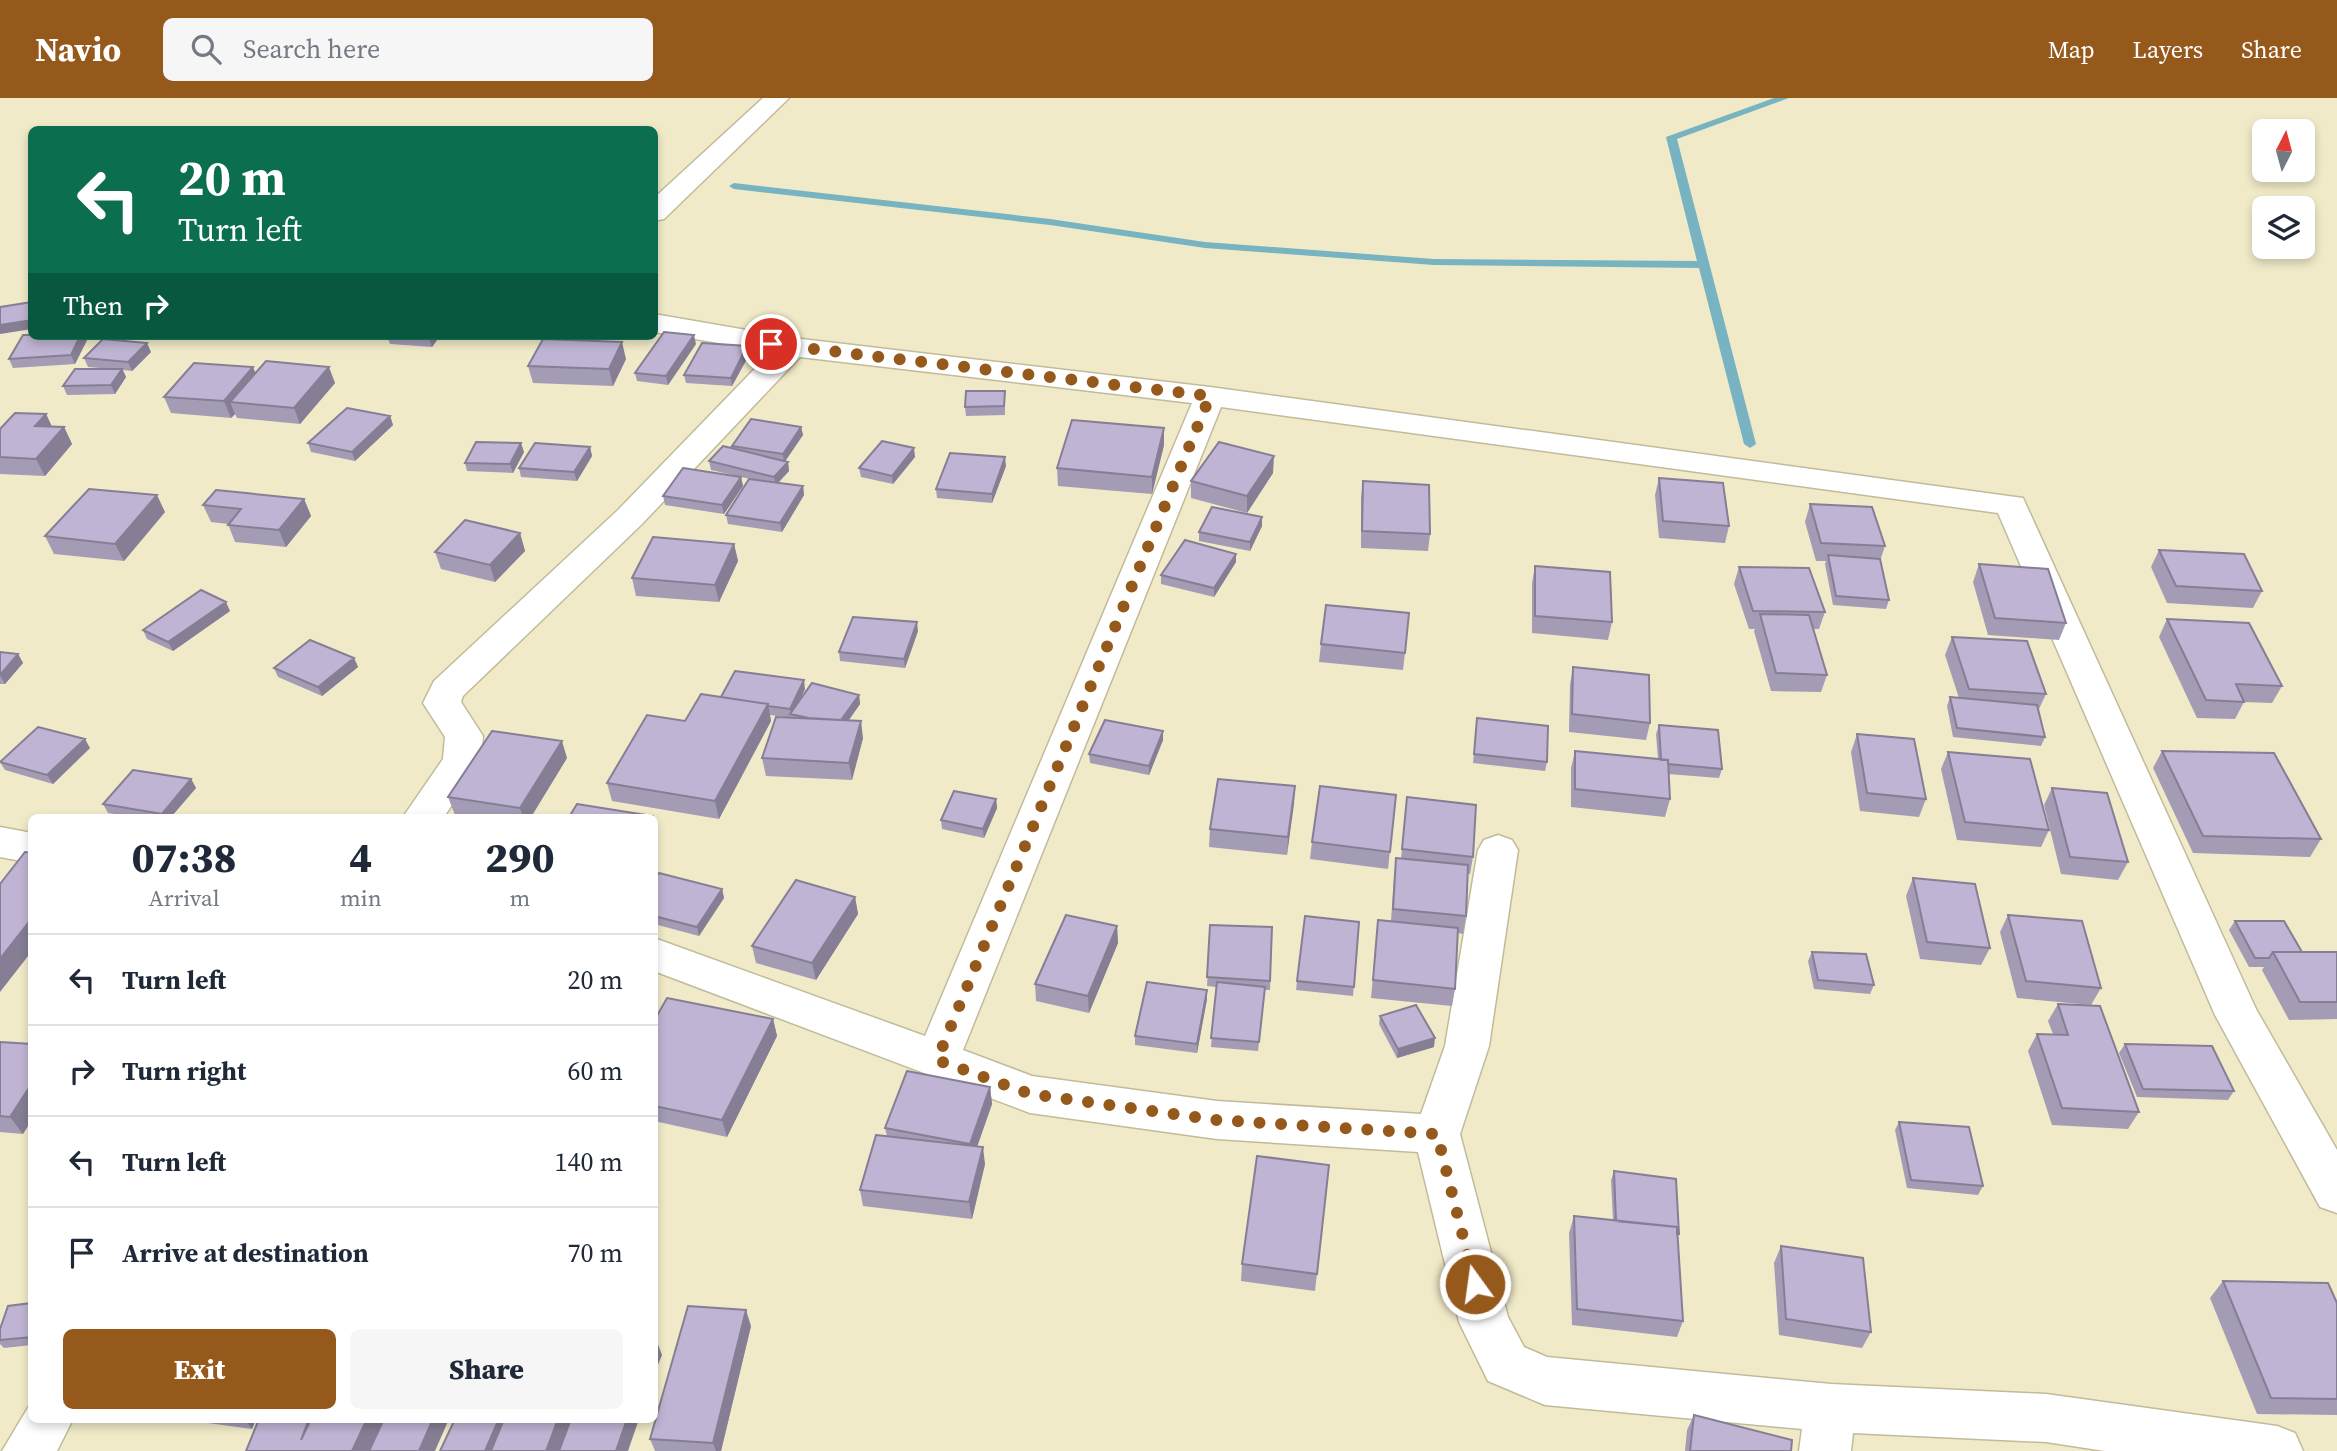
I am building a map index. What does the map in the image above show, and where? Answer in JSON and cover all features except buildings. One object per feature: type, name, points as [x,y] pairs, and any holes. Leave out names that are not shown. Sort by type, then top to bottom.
[{"type":"street","points":[[658,209],[777,98]]},
{"type":"street","points":[[658,324],[793,347],[1210,396],[2011,505],[2237,1015],[2337,1193]]},
{"type":"street","points":[[425,814],[462,761],[464,736],[442,703],[447,690],[611,536],[793,347]]},
{"type":"street","points":[[937,1060],[1210,396]]},
{"type":"street","points":[[0,842],[28,847]]},
{"type":"street","points":[[1498,850],[1467,1046],[1437,1134],[1484,1322],[1506,1364],[1545,1381],[1828,1429],[2047,1434],[2277,1451]]},
{"type":"street","points":[[658,955],[1030,1094],[1217,1120],[1437,1134]]},
{"type":"street","points":[[28,1451],[45,1423]]},
{"type":"waterway","points":[[1704,265],[1671,137],[1784,98]]},
{"type":"waterway","points":[[734,186],[1050,222],[1205,245],[1434,262],[1704,265]]},
{"type":"waterway","points":[[1704,265],[1750,444]]},
{"type":"route","points":[[771,344],[1210,396],[937,1060],[1030,1094],[1217,1120],[1437,1134],[1475,1284]]}]
